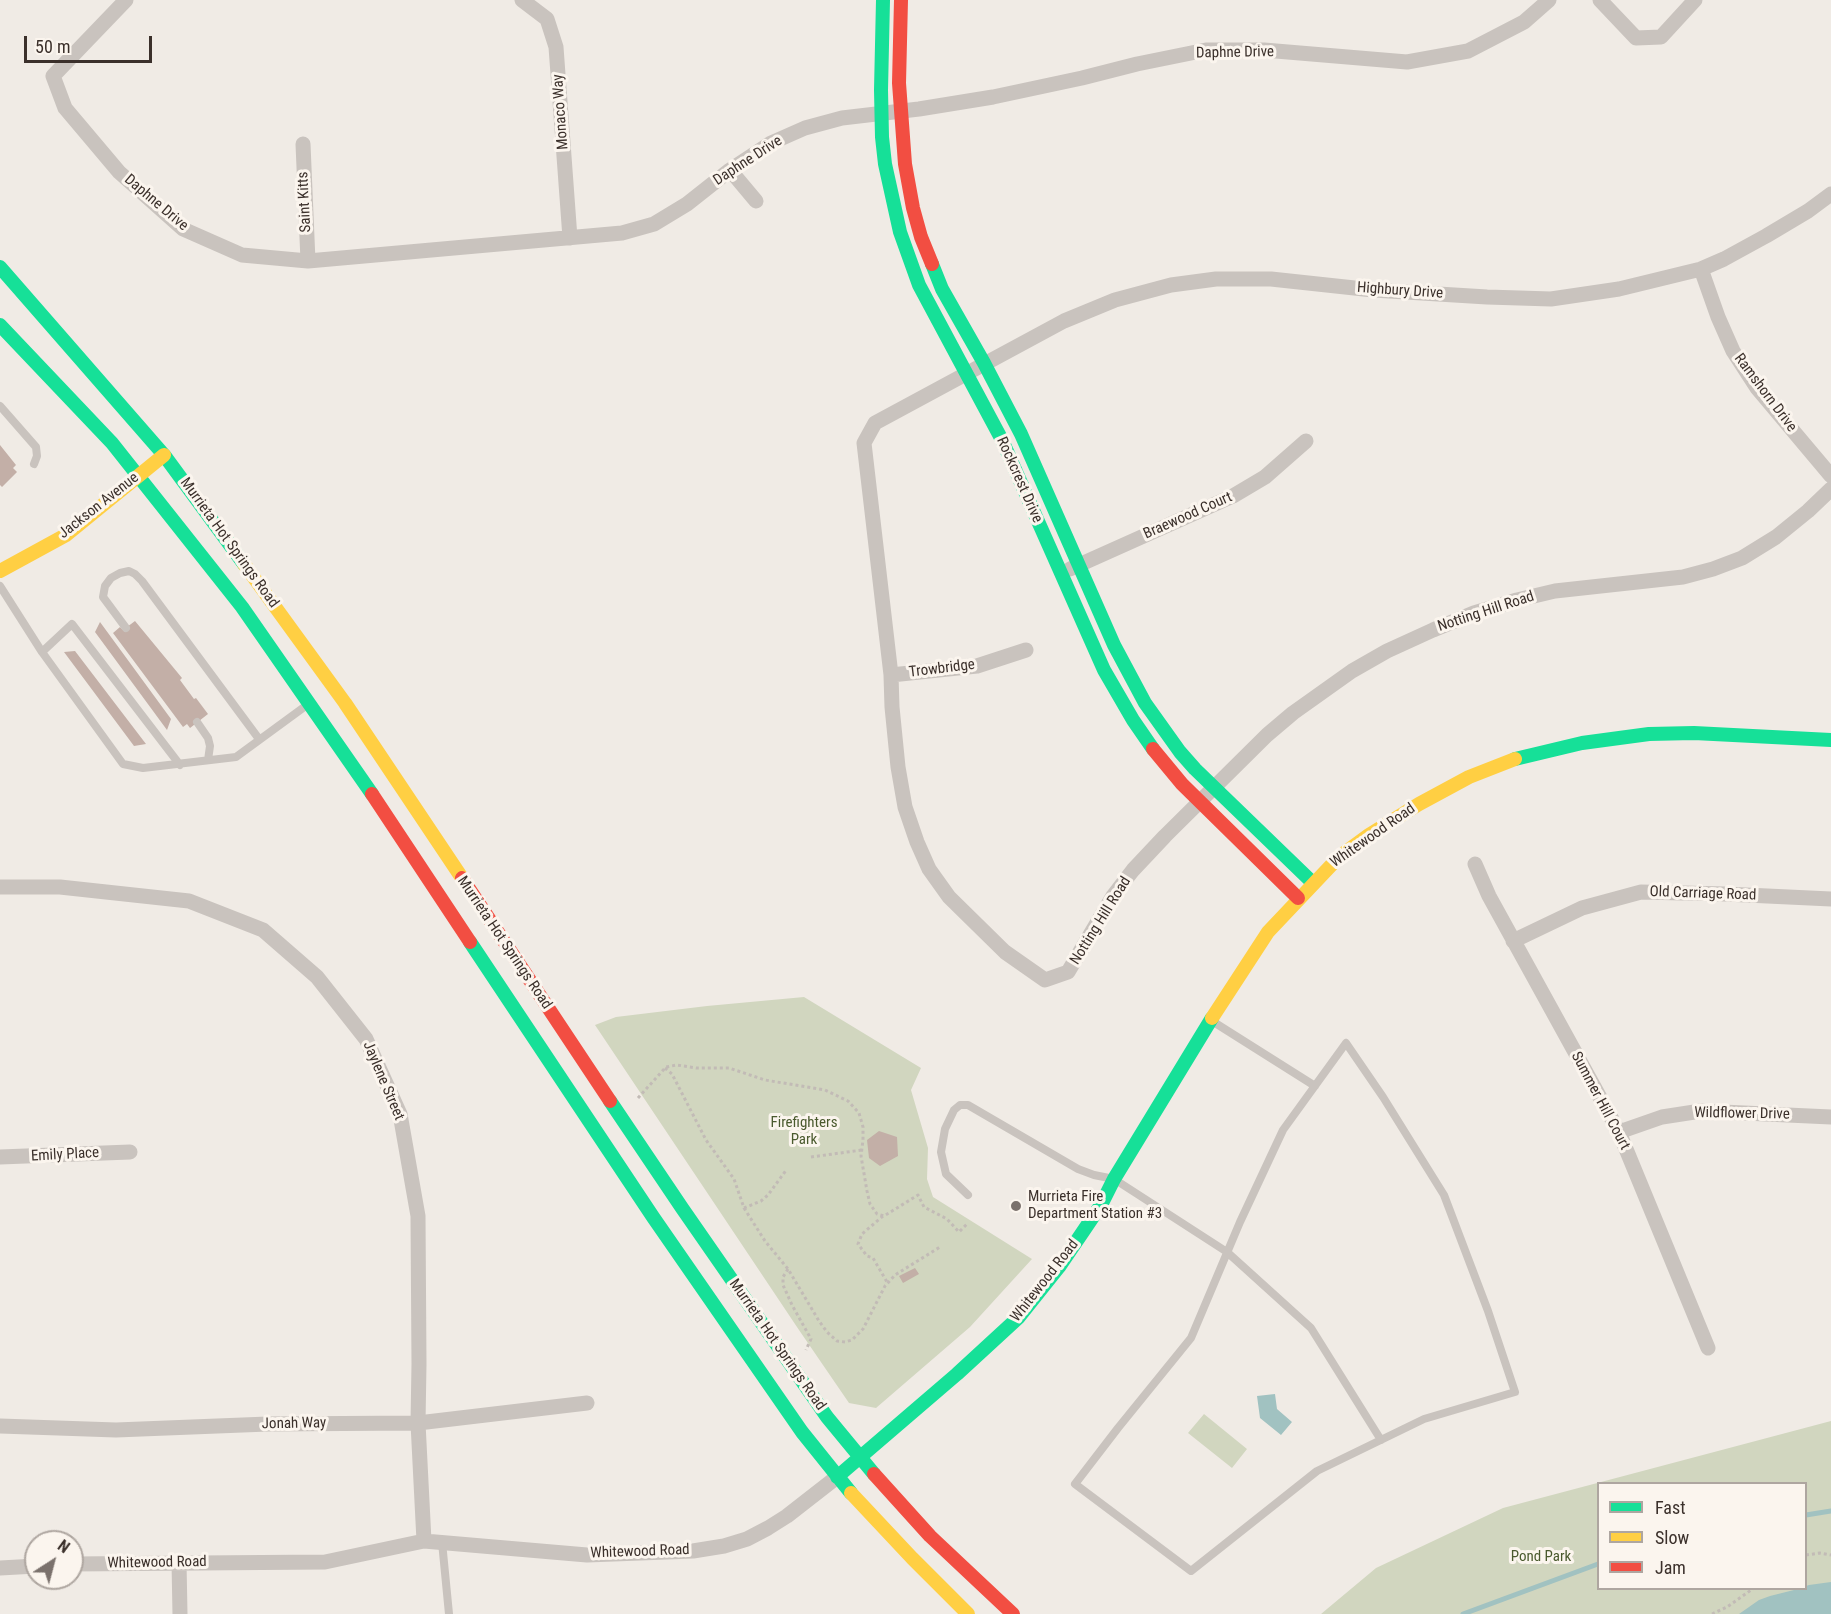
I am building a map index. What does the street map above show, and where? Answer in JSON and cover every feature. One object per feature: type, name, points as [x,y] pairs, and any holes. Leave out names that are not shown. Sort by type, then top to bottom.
[{"type":"main road","name":"Rockcrest Drive","points":[[883,0],[882,114],[885,164],[900,232],[919,285],[1002,440],[1104,670],[1133,720],[1164,764],[1199,802],[1298,898]]},
{"type":"main road","name":"Rockcrest Drive","points":[[901,0],[900,111],[909,185],[921,237],[942,289],[1021,434],[1114,645],[1145,703],[1180,752],[1313,883]]},
{"type":"main road","name":"Murrieta Hot Springs Road","points":[[0,267],[164,455],[345,703],[682,1208],[827,1417],[881,1484],[930,1536],[1014,1614]]},
{"type":"main road","name":"Murrieta Hot Springs Road","points":[[0,325],[112,443],[242,608],[310,703],[653,1217],[802,1432],[837,1477],[968,1614]]},
{"type":"main road","name":"Jackson Avenue","points":[[0,572],[66,535],[164,455]]},
{"type":"main road","points":[[310,703],[318,700],[331,709],[350,730],[415,824],[426,827]]},
{"type":"main road","name":"Whitewood Road","points":[[837,1477],[1020,1317],[1059,1267],[1101,1205],[1114,1179],[1268,932],[1339,857],[1419,804],[1469,777],[1523,756],[1582,742],[1649,734],[1831,740]]},
{"type":"street","name":"Daphne Drive","points":[[126,0],[53,75],[65,108],[119,172],[183,229],[242,255],[308,261],[622,233],[654,224],[687,204],[730,170],[771,143],[805,128],[842,118],[993,97],[1206,50],[1264,50],[1407,62],[1468,51],[1524,22],[1549,0]]},
{"type":"street","name":"Monaco Way","points":[[522,0],[547,19],[556,47],[570,238]]},
{"type":"street","points":[[1600,0],[1636,38],[1661,38],[1695,0]]},
{"type":"street","name":"Saint Kitts","points":[[303,144],[308,261]]},
{"type":"street","points":[[730,170],[756,201]]},
{"type":"street","name":"Highbury Drive","points":[[967,374],[1064,321],[1115,300],[1171,285],[1216,279],[1272,279],[1373,290],[1551,299],[1619,289],[1701,268],[1766,236],[1831,194]]},
{"type":"street","name":"Ramshorn Drive","points":[[1701,268],[1733,351],[1757,388],[1831,476]]},
{"type":"street","name":"Notting Hill Road","points":[[967,374],[875,423],[864,443],[891,675],[894,727],[905,807],[916,842],[929,869],[949,897],[1005,952],[1045,980],[1068,972],[1113,896],[1133,870],[1213,787],[1293,713],[1352,671],[1387,651],[1433,630],[1474,614],[1536,596],[1555,591],[1683,576],[1713,570],[1742,558],[1776,537],[1831,489]]},
{"type":"street","name":"Braewood Court","points":[[1060,573],[1233,496],[1265,477],[1306,441]]},
{"type":"street","name":"Trowbridge","points":[[891,675],[976,666],[1026,650]]},
{"type":"street","name":"Summer Hill Court","points":[[1475,864],[1513,941],[1619,1132],[1708,1348]]},
{"type":"street","name":"Jaylene Street","points":[[0,887],[60,887],[189,901],[263,930],[317,977],[366,1039],[400,1114],[418,1216],[418,1423],[424,1541]]},
{"type":"street","name":"Old Carriage Road","points":[[1513,941],[1582,908],[1641,892],[1831,899]]},
{"type":"street","name":"Wildflower Drive","points":[[1619,1132],[1662,1117],[1701,1111],[1831,1117]]},
{"type":"street","name":"Emily Place","points":[[0,1157],[130,1152]]},
{"type":"street","name":"Jonah Way","points":[[0,1426],[116,1430],[418,1423],[587,1403]]},
{"type":"street","name":"Whitewood Road","points":[[84,1564],[325,1562],[424,1541],[587,1555],[693,1551],[724,1546],[747,1539],[787,1516],[837,1477]]},
{"type":"street","points":[[179,1562],[180,1614]]},
{"type":"street","points":[[0,1568],[24,1567]]},
{"type":"lane","points":[[0,406],[36,447],[37,456],[34,464]]},
{"type":"lane","points":[[126,628],[103,597],[105,586],[111,578],[129,571],[142,581],[259,739]]},
{"type":"lane","points":[[0,586],[42,652],[123,764],[143,768],[236,756],[310,703]]},
{"type":"lane","points":[[42,652],[72,624],[180,765]]},
{"type":"lane","points":[[198,722],[208,738],[210,746],[208,760]]},
{"type":"lane","points":[[1211,1021],[1315,1086]]},
{"type":"lane","points":[[1347,1043],[1444,1196],[1488,1311],[1515,1392],[1424,1419],[1317,1471],[1191,1570],[1075,1484],[1191,1338],[1227,1252],[1283,1130],[1315,1086],[1347,1043]]},
{"type":"lane","points":[[969,1195],[946,1174],[941,1152],[945,1129],[954,1110],[960,1105],[968,1105],[1078,1169],[1114,1179],[1227,1252],[1311,1328],[1381,1440]]},
{"type":"lane","points":[[442,1542],[449,1614]]},
{"type":"path","points":[[638,1098],[665,1068],[677,1065],[696,1068],[729,1068],[765,1080],[825,1090],[848,1101],[859,1113],[862,1127],[861,1156],[870,1204],[877,1214],[883,1216]]},
{"type":"path","points":[[665,1068],[672,1074],[706,1140],[734,1179],[744,1208],[765,1241],[788,1269],[819,1321],[837,1341],[852,1340],[863,1329],[888,1283],[895,1275],[940,1247]]},
{"type":"path","points":[[812,1157],[862,1150]]},
{"type":"path","points":[[744,1208],[762,1201],[787,1169]]},
{"type":"path","points":[[888,1283],[873,1258],[867,1256],[858,1244],[862,1234],[883,1216],[918,1195],[924,1207],[947,1219],[959,1232],[968,1223]]},
{"type":"path","points":[[788,1269],[783,1278],[783,1285],[811,1339],[806,1350]]},
{"type":"path","points":[[1807,1555],[1820,1553],[1831,1555]]},
{"type":"path","points":[[1712,1614],[1727,1607],[1751,1590]]},
{"type":"green space","name":"Firefighters Park","points":[[804,997],[921,1068],[911,1090],[928,1148],[927,1179],[933,1197],[1032,1259],[970,1327],[876,1408],[849,1403],[595,1025],[616,1017]]},
{"type":"green space","points":[[1204,1414],[1247,1449],[1232,1468],[1188,1433]]},
{"type":"green space","name":"Pond Park","points":[[1831,1421],[1831,1614],[1321,1614],[1376,1568],[1503,1508],[1597,1483],[1597,1590],[1807,1590],[1807,1482],[1601,1482]]},
{"type":"water","points":[[1275,1394],[1277,1409],[1292,1422],[1281,1435],[1260,1418],[1257,1396]]},
{"type":"water","points":[[1831,1582],[1831,1614],[1739,1614],[1759,1600],[1794,1590],[1807,1590],[1809,1585]]},
{"type":"building","points":[[0,445],[16,465],[13,468],[17,472],[2,487],[0,485]]},
{"type":"building","points":[[135,621],[208,714],[190,728],[187,724],[183,727],[113,633],[120,627],[123,630]]},
{"type":"building","points":[[100,622],[171,719],[167,730],[95,632]]},
{"type":"building","points":[[75,651],[146,744],[134,746],[64,652]]},
{"type":"building","points":[[879,1131],[897,1137],[898,1156],[880,1166],[869,1158],[867,1140]]},
{"type":"building","points":[[915,1268],[919,1274],[903,1283],[899,1276]]},
{"type":"waterway","points":[[1807,1515],[1831,1511]]},
{"type":"waterway","points":[[1463,1614],[1597,1564]]},
{"type":"traffic: fast","points":[[883,0],[881,90],[885,164],[900,232],[919,285],[1002,440],[1104,670],[1153,749]]},
{"type":"traffic: fast","points":[[932,264],[942,289],[1021,434],[1114,645],[1145,703],[1195,769],[1313,883]]},
{"type":"traffic: fast","points":[[0,267],[164,455],[244,564]]},
{"type":"traffic: fast","points":[[0,325],[112,443],[242,607],[372,794]]},
{"type":"traffic: fast","points":[[1515,759],[1582,743],[1649,734],[1694,733],[1831,740]]},
{"type":"traffic: fast","points":[[470,942],[653,1217],[802,1432],[851,1493]]},
{"type":"traffic: fast","points":[[837,1477],[957,1374],[1019,1317],[1059,1267],[1101,1205],[1114,1179],[1212,1018]]},
{"type":"traffic: fast","points":[[610,1101],[827,1417],[874,1474]]},
{"type":"traffic: slow","points":[[0,571],[66,535],[164,455]]},
{"type":"traffic: slow","points":[[244,564],[345,703],[462,878]]},
{"type":"traffic: slow","points":[[1212,1018],[1268,932],[1339,857],[1419,804],[1469,777],[1515,759]]},
{"type":"traffic: slow","points":[[851,1493],[968,1614]]},
{"type":"traffic: jam","points":[[901,0],[899,83],[905,164],[913,208],[932,264]]},
{"type":"traffic: jam","points":[[1153,749],[1182,784],[1298,898]]},
{"type":"traffic: jam","points":[[372,794],[470,942]]},
{"type":"traffic: jam","points":[[462,878],[610,1101]]},
{"type":"traffic: jam","points":[[874,1474],[930,1536],[1013,1614]]},
{"type":"place","name":"Murrieta Fire Department Station #3","points":[[1016,1206]]}]
